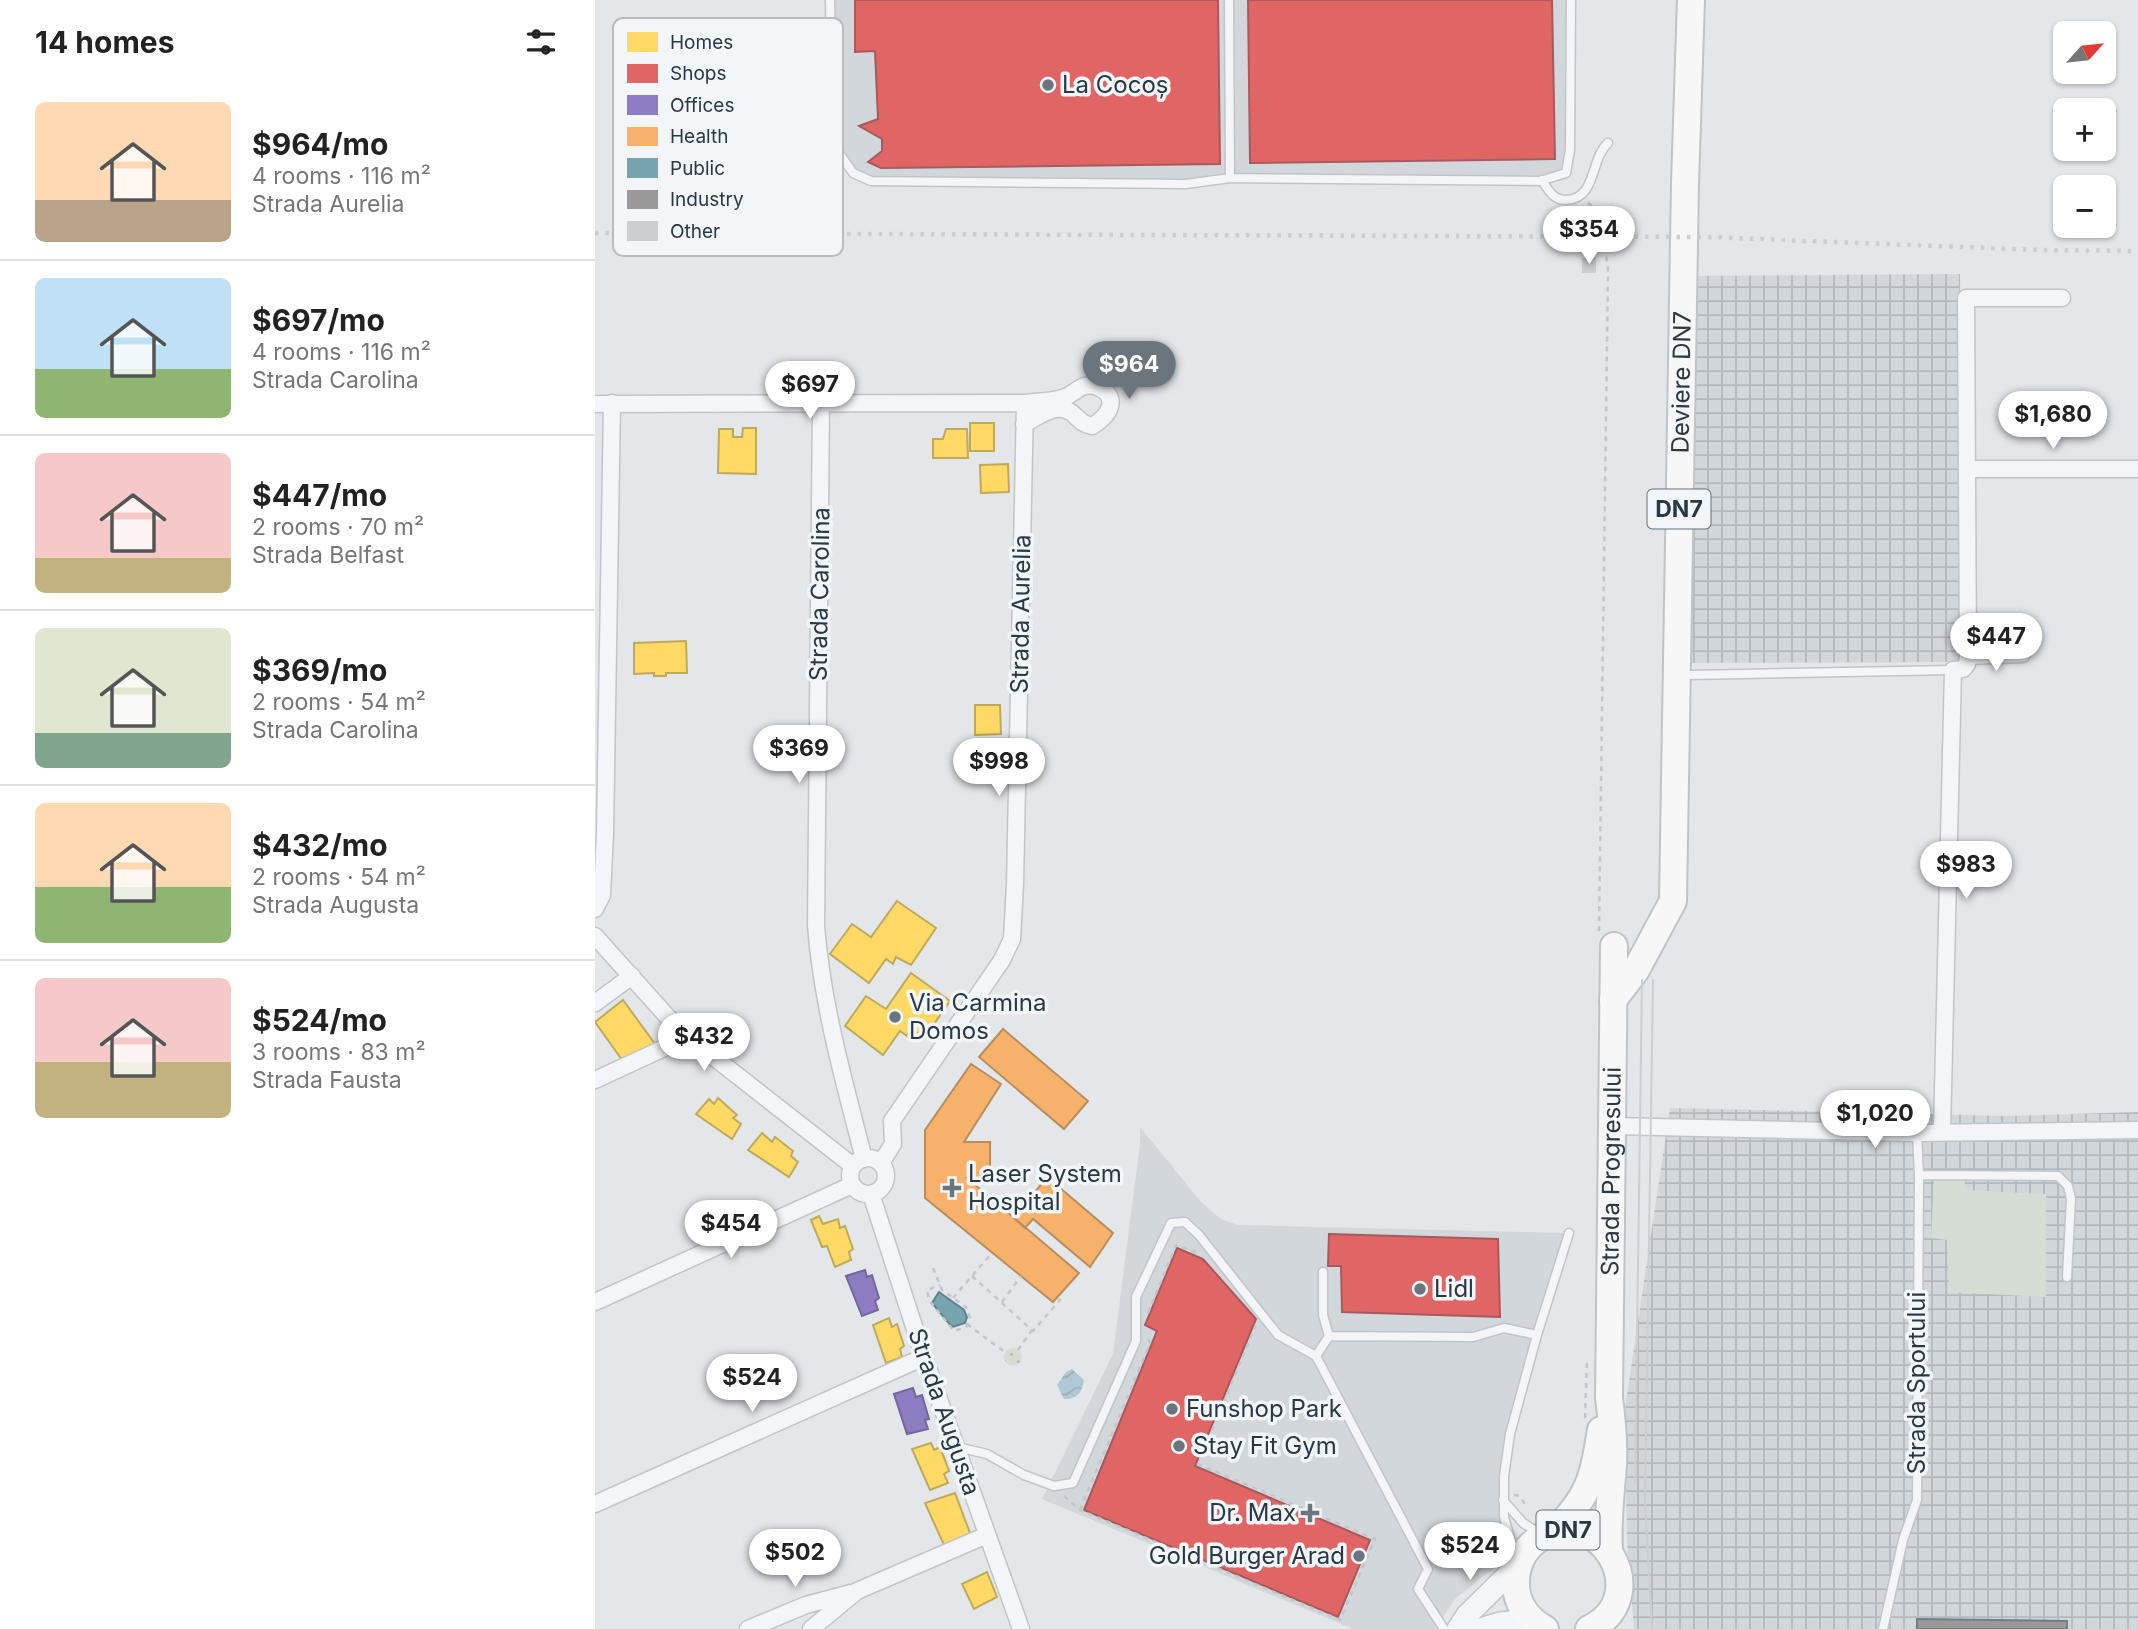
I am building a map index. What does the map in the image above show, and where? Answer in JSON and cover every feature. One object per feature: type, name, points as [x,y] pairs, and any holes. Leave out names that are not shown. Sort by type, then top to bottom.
[{"type":"main road","name":"Deviere DN7","points":[[1613,1000],[1636,970],[1673,901],[1685,183],[1692,0]]},
{"type":"main road","name":"Strada Progresului","points":[[1606,943],[1613,1000],[1609,1398],[1613,1445],[1608,1510],[1609,1551]]},
{"type":"main road","name":"Strada Progresului","points":[[1551,1532],[1579,1505],[1587,1491],[1609,1398]]},
{"type":"main road","name":"DN7","points":[[1539,1625],[1520,1604],[1517,1594],[1518,1565],[1526,1549],[1551,1532],[1570,1530],[1586,1533],[1600,1541],[1616,1565],[1619,1581],[1611,1620],[1604,1619],[1589,1629]]},
{"type":"street","points":[[1943,1132],[1953,670],[1963,669],[1968,656],[1966,298],[2062,298]]},
{"type":"street","points":[[595,909],[602,895],[605,833],[603,403],[1025,403],[1067,396],[1085,385],[1104,390],[1111,399],[1111,408],[1101,421],[1091,426],[1067,410],[1060,409],[1048,410],[1024,424]]},
{"type":"street","name":"Strada Carolina","points":[[821,402],[816,925],[820,972],[858,1162]]},
{"type":"street","name":"Strada Aurelia","points":[[881,1163],[893,1144],[892,1121],[1002,960],[1012,939],[1025,403]]},
{"type":"street","points":[[1968,469],[2138,469]]},
{"type":"street","points":[[1968,656],[2022,654]]},
{"type":"street","points":[[595,936],[688,1037],[858,1162]]},
{"type":"street","points":[[595,1003],[632,976]]},
{"type":"street","points":[[595,1080],[688,1037]]},
{"type":"street","points":[[1612,1126],[1917,1133],[2138,1130]]},
{"type":"street","points":[[873,1159],[881,1163],[885,1182],[880,1190],[871,1194],[860,1193],[852,1185],[850,1175],[858,1162],[873,1159]]},
{"type":"street","points":[[595,1302],[852,1185]]},
{"type":"street","name":"Strada Augusta","points":[[871,1194],[924,1357],[1021,1629]]},
{"type":"street","points":[[595,1504],[924,1357]]},
{"type":"street","points":[[748,1629],[806,1605],[857,1591],[987,1535]]},
{"type":"street","points":[[1458,1629],[1467,1615],[1518,1565]]},
{"type":"street","points":[[811,1629],[857,1591]]},
{"type":"street","points":[[1480,1629],[1500,1623],[1539,1625]]},
{"type":"lane","points":[[830,0],[830,18]]},
{"type":"lane","points":[[1229,0],[1230,178]]},
{"type":"lane","points":[[843,158],[853,173],[871,181],[1186,184],[1230,178],[1542,180],[1566,173],[1570,150],[1571,0]]},
{"type":"lane","points":[[1542,180],[1549,192],[1560,200],[1572,200],[1588,188],[1602,148],[1608,143]]},
{"type":"lane","points":[[1689,675],[1953,670]]},
{"type":"lane","name":"Strada Sportului","points":[[1883,1629],[1903,1540],[1917,1500],[1917,1133]]},
{"type":"lane","points":[[1919,1175],[2058,1176],[2068,1186],[2071,1199],[2067,1277]]},
{"type":"lane","points":[[956,1447],[987,1454],[1024,1475],[1054,1486],[1073,1483],[1136,1341],[1136,1297],[1171,1223],[1185,1222],[1269,1320],[1278,1335],[1316,1356],[1428,1569],[1418,1589],[1444,1629]]},
{"type":"lane","points":[[1518,1565],[1505,1523],[1503,1500],[1510,1434],[1569,1233]]},
{"type":"lane","points":[[1316,1356],[1329,1336],[1323,1315],[1323,1272]]},
{"type":"lane","points":[[1329,1336],[1473,1337],[1504,1328],[1537,1335]]},
{"type":"lane","points":[[1503,1500],[1523,1523],[1534,1531],[1542,1535],[1551,1532]]},
{"type":"path","points":[[1581,194],[1602,218],[1608,271],[1606,943]]},
{"type":"path","points":[[1148,1314],[1176,1245],[1204,1256]]},
{"type":"path","points":[[953,1298],[992,1253]]},
{"type":"path","points":[[933,1268],[942,1290],[966,1307],[970,1318],[966,1327],[954,1331],[929,1300],[927,1290],[940,1286]]},
{"type":"path","points":[[972,1276],[1032,1330]]},
{"type":"path","points":[[1002,1303],[1021,1276]]},
{"type":"path","points":[[1018,1350],[1032,1330],[1060,1300],[1057,1297]]},
{"type":"path","points":[[1054,1486],[1080,1510],[1340,1620],[1375,1539],[1198,1464],[1258,1319]]},
{"type":"path","points":[[967,1324],[1006,1353]]},
{"type":"path","points":[[1080,1510],[1150,1343],[1146,1334]]},
{"type":"path","points":[[1584,1428],[1588,1351]]},
{"type":"path","points":[[1520,1496],[1528,1511]]},
{"type":"shaded area","points":[[830,0],[1571,0],[1566,173],[1540,181],[871,181],[853,173],[843,158],[843,18],[830,18]]},
{"type":"shaded area","points":[[1960,274],[1963,662],[1680,663],[1678,276]]},
{"type":"shaded area","points":[[1670,1108],[2006,1116],[2138,1112],[2138,1629],[1634,1629],[1627,1544],[1625,1408]]},
{"type":"shaded area","points":[[1140,1127],[1202,1203],[1221,1219],[1238,1225],[1569,1233],[1518,1401],[1503,1492],[1514,1552],[1455,1599],[1435,1629],[1353,1629],[1042,1499],[1113,1354]]},
{"type":"shaded area","points":[[1965,1179],[1965,1190],[2046,1194],[2046,1297],[1949,1292],[1947,1240],[1931,1238],[1934,1180]]},
{"type":"shaded area","points":[[1013,1348],[1019,1351],[1022,1357],[1019,1363],[1013,1366],[1007,1363],[1004,1357],[1007,1351]]},
{"type":"water","points":[[1072,1369],[1084,1380],[1083,1384],[1076,1396],[1064,1399],[1057,1385],[1066,1372]]},
{"type":"building: Homes","points":[[970,423],[994,423],[994,451],[970,451]]},
{"type":"building: Homes","points":[[743,428],[756,428],[756,474],[718,473],[719,429],[733,429],[733,437],[742,437]]},
{"type":"building: Homes","points":[[946,429],[967,429],[968,458],[933,458],[933,439],[943,439]]},
{"type":"building: Homes","points":[[1008,464],[1009,492],[981,493],[980,465]]},
{"type":"building: Homes","points":[[686,641],[687,673],[666,673],[666,676],[654,676],[654,673],[634,674],[634,643]]},
{"type":"building: Homes","points":[[975,705],[1000,705],[1001,734],[975,735]]},
{"type":"building: Homes","points":[[993,740],[993,748],[998,748],[995,771],[976,772],[975,741]]},
{"type":"building: Homes","name":"Via Carmina Domos","points":[[897,901],[936,928],[911,965],[896,957],[893,964],[886,959],[869,983],[830,954],[852,924],[871,937]]},
{"type":"building: Homes","name":"Via Carmina Domos","points":[[911,973],[950,1001],[925,1037],[910,1029],[907,1036],[900,1031],[883,1055],[845,1026],[866,996],[886,1009]]},
{"type":"building: Homes","points":[[623,1000],[658,1048],[625,1064],[595,1022]]},
{"type":"building: Homes","points":[[718,1098],[737,1115],[733,1118],[741,1124],[732,1139],[696,1114],[709,1099],[714,1104]]},
{"type":"building: Homes","points":[[762,1133],[772,1142],[775,1137],[793,1151],[791,1156],[798,1162],[789,1177],[748,1150]]},
{"type":"building: Homes","points":[[819,1216],[823,1224],[838,1219],[840,1228],[845,1226],[853,1249],[849,1252],[851,1260],[835,1267],[827,1246],[822,1247],[811,1220]]},
{"type":"building: Homes","points":[[889,1318],[892,1327],[897,1324],[904,1346],[900,1349],[902,1357],[886,1363],[873,1325]]},
{"type":"building: Homes","points":[[931,1443],[934,1450],[940,1447],[949,1471],[944,1474],[948,1483],[930,1490],[912,1449]]},
{"type":"building: Homes","points":[[955,1493],[970,1533],[944,1545],[925,1503]]},
{"type":"building: Homes","points":[[987,1572],[997,1597],[974,1609],[962,1584]]},
{"type":"building: Shops","name":"La Cocoș","points":[[855,0],[1218,0],[1220,164],[881,168],[868,162],[882,151],[882,139],[859,126],[878,119],[875,51],[855,52]]},
{"type":"building: Shops","points":[[1248,0],[1552,0],[1555,159],[1250,163]]},
{"type":"building: Shops","name":"Lidl","points":[[1329,1234],[1498,1239],[1500,1317],[1342,1312],[1341,1266],[1328,1266]]},
{"type":"building: Shops","name":"Funshop Park","points":[[1177,1248],[1203,1259],[1256,1319],[1195,1466],[1370,1540],[1338,1617],[1084,1510],[1157,1331],[1145,1325]]},
{"type":"building: Offices","points":[[865,1270],[867,1277],[872,1275],[879,1298],[875,1301],[878,1310],[862,1316],[846,1276]]},
{"type":"building: Offices","points":[[913,1388],[916,1397],[922,1395],[929,1419],[925,1420],[928,1429],[907,1434],[894,1394]]},
{"type":"building: Health","points":[[1003,1029],[1088,1101],[1064,1129],[979,1057]]},
{"type":"building: Health","name":"Laser System Hospital","points":[[971,1064],[1001,1084],[964,1142],[990,1142],[990,1177],[967,1178],[1079,1273],[1053,1302],[925,1198],[925,1130]]},
{"type":"building: Health","points":[[1047,1177],[1113,1233],[1090,1267],[1033,1219],[1025,1228],[1014,1218]]},
{"type":"building: Public","points":[[939,1292],[964,1310],[967,1317],[965,1323],[952,1327],[932,1303]]},
{"type":"building: Industry","points":[[1917,1619],[2067,1621],[2067,1629],[1917,1629]]},
{"type":"building: Other","points":[[1582,258],[1596,258],[1596,273],[1582,273]]},
{"type":"tram line","points":[[1635,1481],[1642,980]]},
{"type":"tram line","points":[[1652,1629],[1645,1501],[1653,980]]},
{"type":"railway","points":[[595,233],[613,233]]},
{"type":"railway","points":[[843,234],[1706,237],[2040,250],[2138,251]]},
{"type":"place","name":"La Cocoș","points":[[1048,85]]},
{"type":"place","name":"Via Carmina Domos","points":[[895,1017]]},
{"type":"place","name":"Laser System Hospital","points":[[952,1188]]},
{"type":"place","name":"Lidl","points":[[1420,1289]]},
{"type":"place","name":"Funshop Park","points":[[1172,1409]]},
{"type":"place","name":"Stay Fit Gym","points":[[1179,1446]]},
{"type":"place","name":"Dr. Max","points":[[1310,1513]]},
{"type":"place","name":"Gold Burger Arad","points":[[1359,1556]]}]
